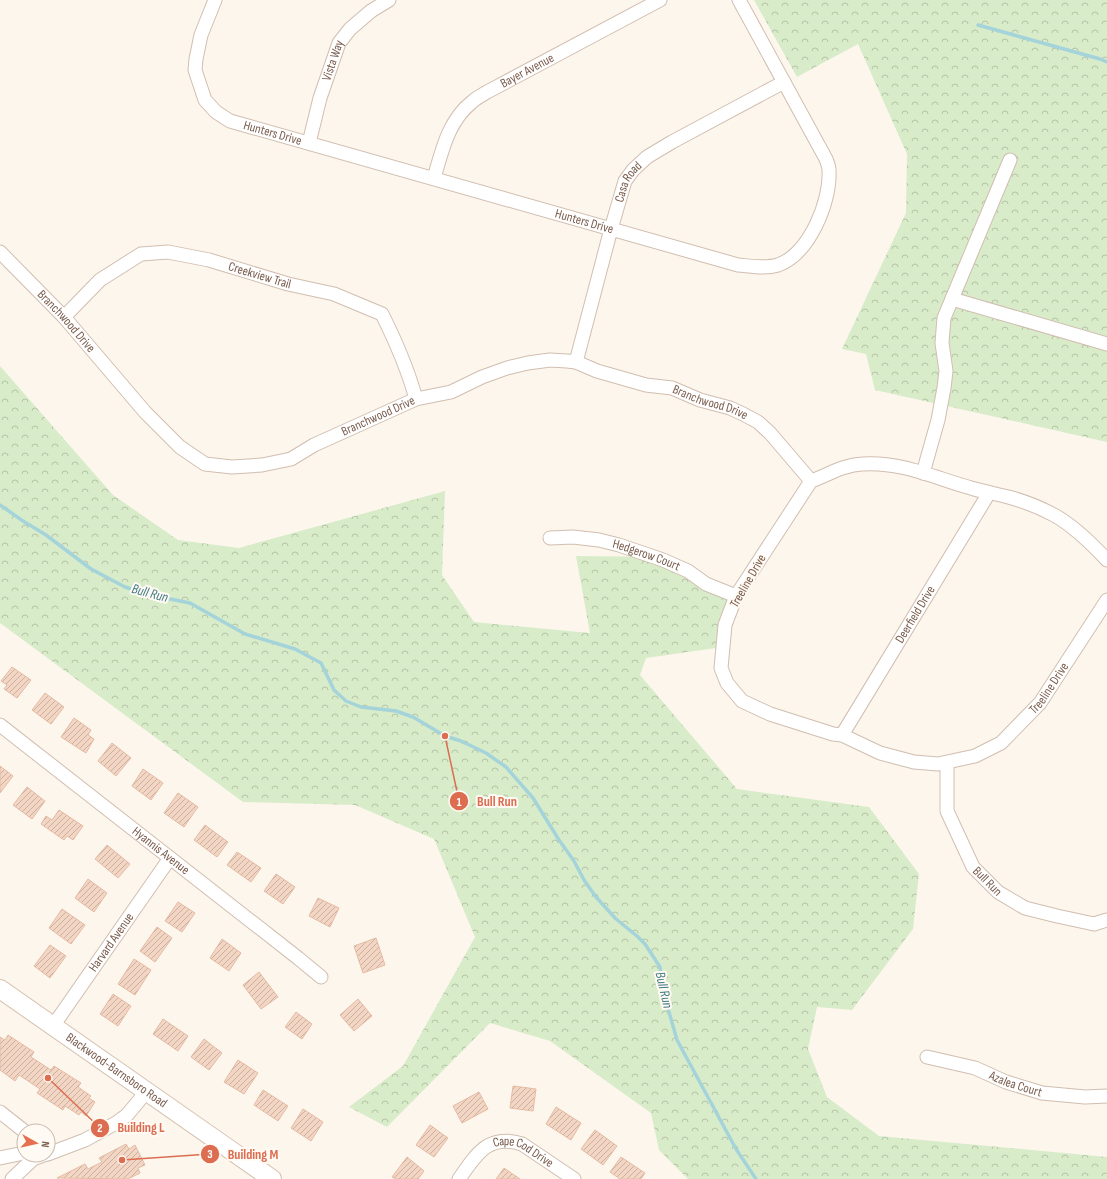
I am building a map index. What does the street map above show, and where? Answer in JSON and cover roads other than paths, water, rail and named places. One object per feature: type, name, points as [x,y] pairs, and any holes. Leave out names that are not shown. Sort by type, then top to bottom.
[{"type":"main road","name":"Blackwood-Barnsboro Road","points":[[0,989],[272,1179]]},
{"type":"street","name":"Hunters Drive","points":[[215,0],[201,35],[195,70],[205,100],[216,112],[230,121],[738,265],[764,267],[777,265],[790,258],[805,244],[819,217],[829,188],[829,169],[826,159],[739,0]]},
{"type":"street","name":"Vista Way","points":[[309,143],[320,98],[339,43],[350,29],[371,11],[389,0]]},
{"type":"street","name":"Bayer Avenue","points":[[434,178],[454,121],[472,102],[487,92],[660,0]]},
{"type":"street","name":"Casa Road","points":[[576,362],[625,180],[647,157],[784,82]]},
{"type":"street","points":[[923,473],[938,420],[944,388],[946,371],[942,343],[944,318],[1010,160]]},
{"type":"street","name":"Branchwood Drive","points":[[0,252],[64,317],[145,412],[180,446],[205,464],[232,467],[262,465],[291,459],[314,445],[416,399],[450,392],[482,377],[507,368],[550,360],[576,362],[597,371],[646,385],[672,388],[700,400],[730,408],[743,414],[758,422],[770,433],[811,481]]},
{"type":"street","name":"Creekview Trail","points":[[64,317],[100,280],[141,254],[168,252],[209,260],[288,284],[334,294],[382,314],[398,346],[416,399]]},
{"type":"street","points":[[952,299],[1107,344]]},
{"type":"street","points":[[811,481],[829,475],[846,466],[862,464],[888,464],[923,473],[989,493],[1011,498],[1054,516],[1076,530],[1107,560]]},
{"type":"street","name":"Treeline Drive","points":[[811,481],[736,596],[725,625],[721,668],[727,683],[742,701],[770,714],[833,734],[842,735],[880,753],[914,762],[938,764],[975,756],[1001,743],[1040,703],[1107,600]]},
{"type":"street","name":"Deerfield Drive","points":[[842,735],[989,493]]},
{"type":"street","name":"Hedgerow Court","points":[[550,538],[573,536],[619,545],[663,560],[688,572],[706,584],[736,596]]},
{"type":"street","name":"Hyannis Avenue","points":[[0,725],[321,977]]},
{"type":"street","name":"Bull Run","points":[[947,762],[947,811],[973,867],[998,892],[1025,908],[1094,924],[1107,920]]},
{"type":"street","name":"Harvard Avenue","points":[[53,1026],[170,858]]},
{"type":"street","name":"Azalea Court","points":[[927,1057],[975,1068],[1006,1082],[1042,1093],[1085,1097],[1107,1096]]},
{"type":"street","points":[[56,1151],[84,1140],[116,1123],[127,1115],[147,1091]]},
{"type":"street","points":[[0,1112],[16,1125]]},
{"type":"street","name":"Cape Cod Drive","points":[[459,1179],[477,1154],[485,1147],[497,1142],[512,1141],[530,1148],[574,1179]]},
{"type":"street","points":[[0,1158],[16,1157]]},
{"type":"street","points":[[12,1179],[27,1163]]},
{"type":"waterway","points":[[978,25],[1107,62]]},
{"type":"waterway","name":"Bull Run","points":[[0,505],[46,535],[91,569],[125,587],[150,595],[190,603],[245,634],[295,649],[321,663],[334,690],[346,701],[361,707],[396,711],[413,717],[445,736],[461,741],[486,753],[506,767],[533,798],[596,897],[616,919],[645,944],[660,967],[663,991],[677,1040],[736,1149],[756,1179]]},
{"type":"place","name":"Bull Run","points":[[445,736]]},
{"type":"place","name":"Building L","points":[[48,1078]]},
{"type":"place","name":"Building M","points":[[122,1160]]}]
